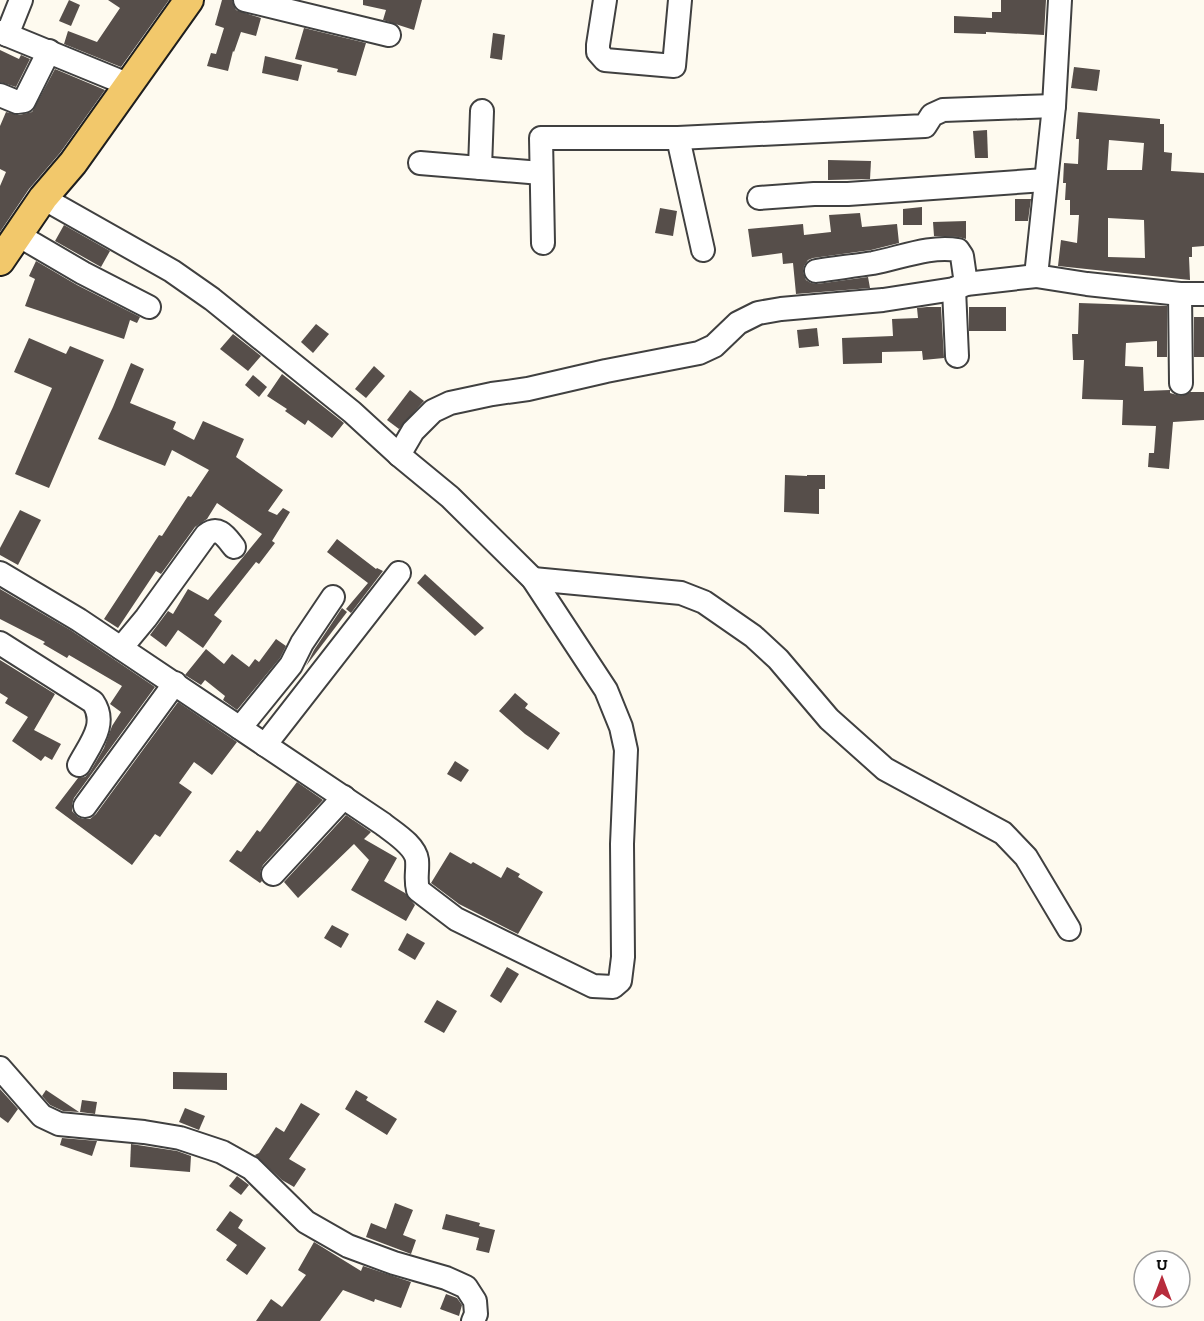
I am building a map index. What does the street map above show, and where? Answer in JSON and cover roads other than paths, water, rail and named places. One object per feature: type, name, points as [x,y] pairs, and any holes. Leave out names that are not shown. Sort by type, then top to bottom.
[{"type":"main road","points":[[0,261],[43,198],[73,163],[127,84],[189,0]]},
{"type":"street","points":[[21,0],[3,33],[127,84]]},
{"type":"street","points":[[244,0],[389,35]]},
{"type":"street","points":[[605,0],[598,45],[598,52],[605,60],[674,66],[680,0]]},
{"type":"street","points":[[1036,276],[1054,106],[1060,0]]},
{"type":"street","points":[[0,94],[17,102],[24,101],[49,51]]},
{"type":"street","points":[[543,243],[541,138],[678,138],[926,126],[932,115],[944,110],[1054,106]]},
{"type":"street","points":[[480,168],[482,111]]},
{"type":"street","points":[[678,138],[703,250]]},
{"type":"street","points":[[420,163],[542,173]]},
{"type":"street","points":[[759,198],[1045,180]]},
{"type":"street","points":[[0,573],[79,620],[175,683],[389,829],[413,851],[417,860],[418,890],[456,919],[593,986],[613,987],[620,981],[623,957],[622,844],[626,780],[626,750],[621,726],[606,690],[533,579],[450,497],[352,412],[212,298],[172,271],[43,198]]},
{"type":"street","points":[[18,235],[83,273],[149,307]]},
{"type":"street","points":[[816,271],[874,263],[932,250],[958,250],[962,256],[957,356]]},
{"type":"street","points":[[399,455],[413,431],[433,411],[450,403],[699,353],[714,346],[738,323],[758,313],[883,300],[1036,276],[1180,294],[1204,294]]},
{"type":"street","points":[[1180,294],[1181,383]]},
{"type":"street","points":[[121,648],[146,618],[206,535],[215,530],[219,531],[234,547]]},
{"type":"street","points":[[265,745],[399,573]]},
{"type":"street","points":[[533,579],[681,593],[704,602],[753,636],[778,658],[829,719],[885,769],[1003,833],[1026,857],[1069,928]]},
{"type":"street","points":[[240,728],[291,665],[302,643],[333,597]]},
{"type":"street","points":[[0,643],[68,685],[93,702],[97,708],[100,719],[99,729],[79,765]]},
{"type":"street","points":[[85,806],[175,683]]},
{"type":"street","points":[[273,874],[344,797]]},
{"type":"street","points":[[0,1068],[42,1116],[59,1124],[144,1132],[180,1138],[222,1152],[251,1168],[306,1222],[348,1246],[446,1278],[466,1287],[475,1301],[476,1314],[473,1321]]}]
